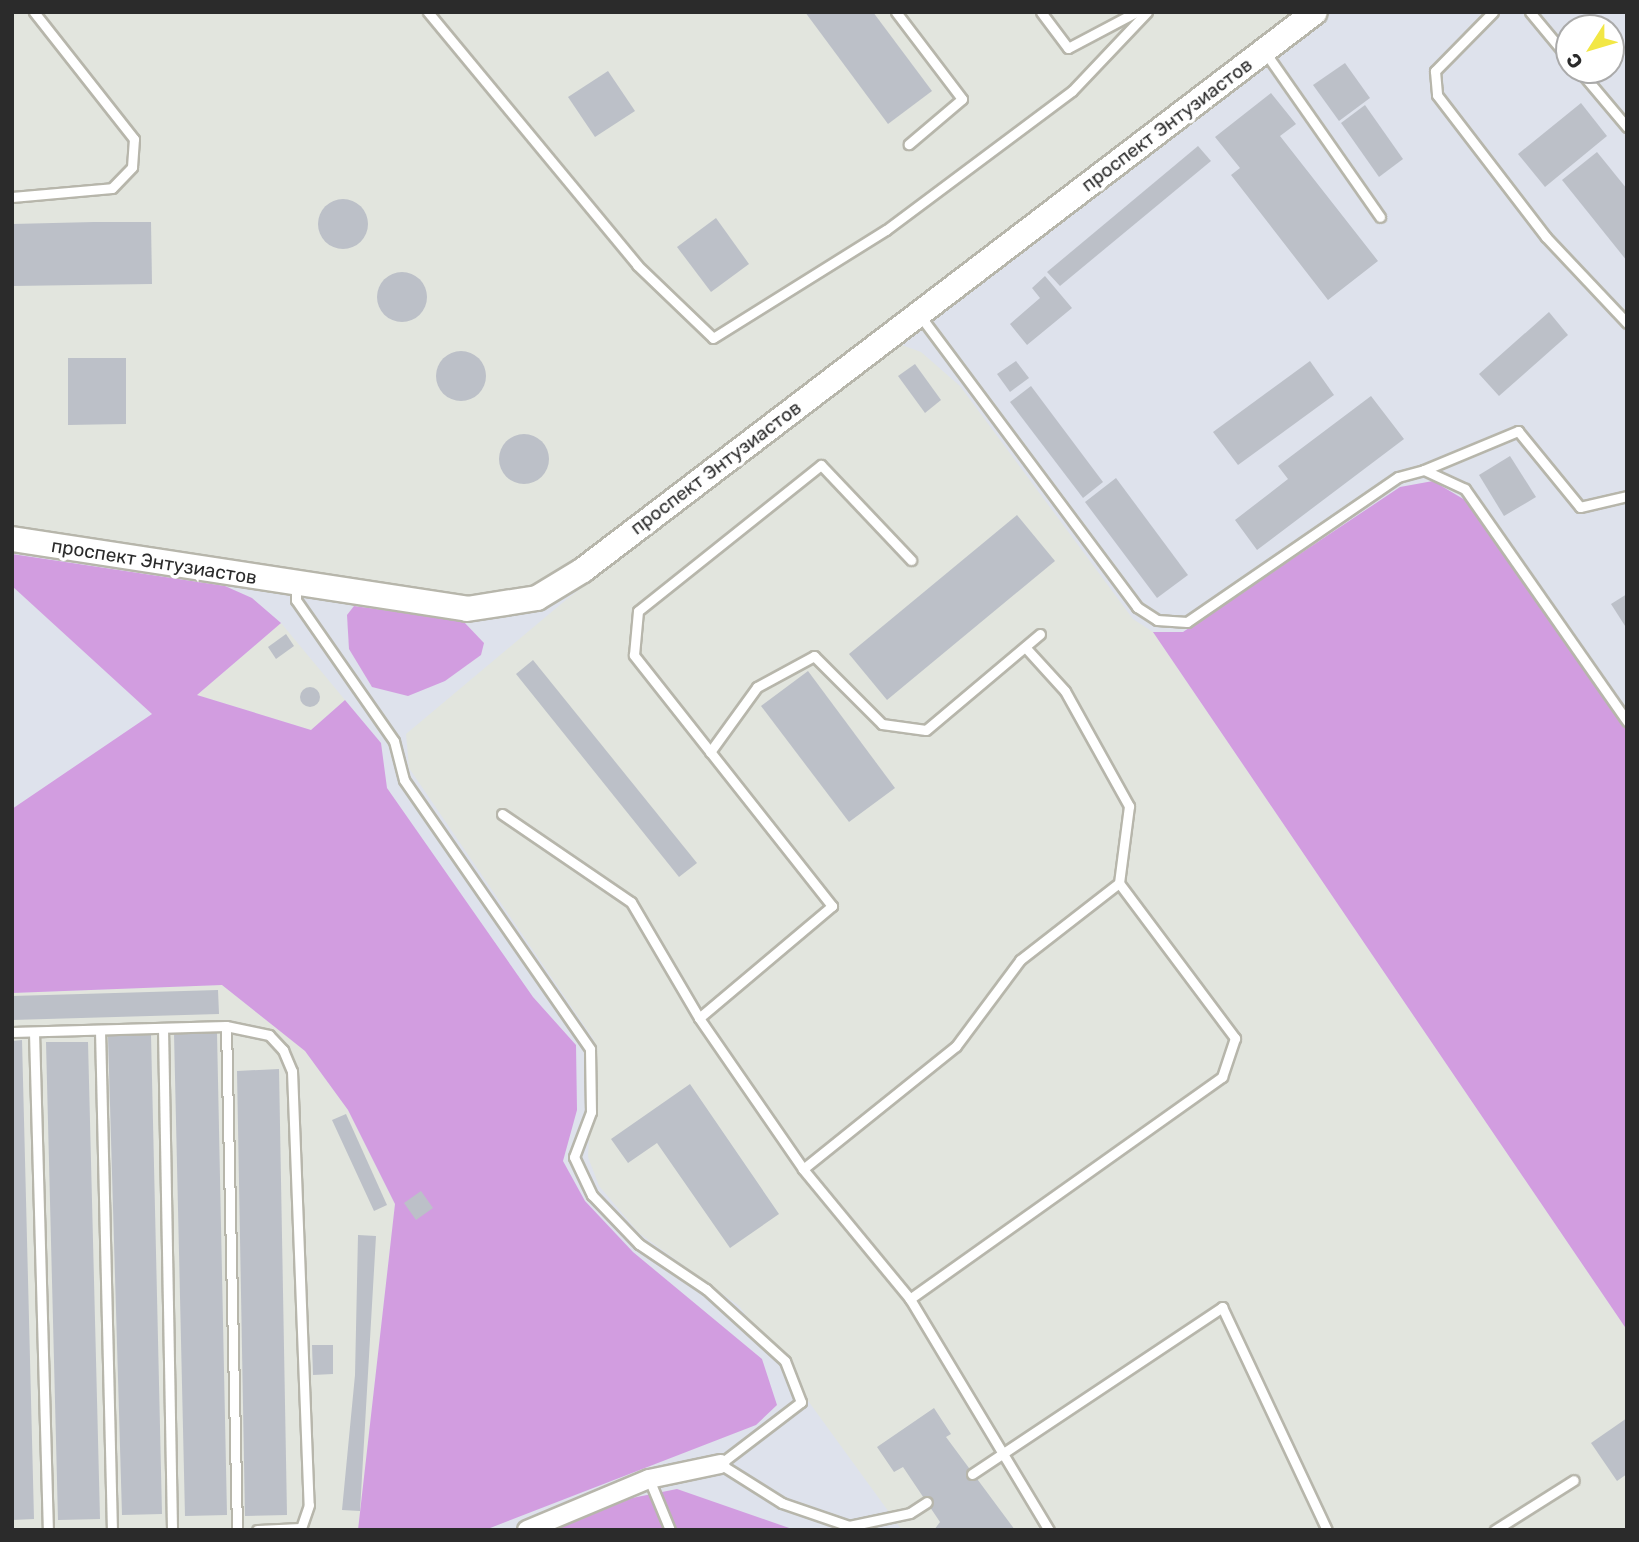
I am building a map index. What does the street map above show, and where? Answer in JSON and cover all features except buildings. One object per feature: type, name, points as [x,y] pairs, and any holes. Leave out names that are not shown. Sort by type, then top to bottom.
[{"type":"street","name":"проспект Энтузиастов","points":[[12,539],[296,586],[467,609],[537,598],[919,314],[1315,12]]},
{"type":"street","points":[[527,1530],[649,1479],[720,1464]]},
{"type":"lane","points":[[12,197],[112,188],[132,167],[134,139],[34,12]]},
{"type":"lane","points":[[428,12],[637,265],[713,338],[886,230],[1050,107],[1147,12]]},
{"type":"lane","points":[[897,12],[962,99],[909,144]]},
{"type":"lane","points":[[1041,12],[1068,48],[1136,12]]},
{"type":"lane","points":[[1493,12],[1435,71],[1437,95],[1546,237],[1627,323]]},
{"type":"lane","points":[[1530,12],[1555,42]]},
{"type":"lane","points":[[1264,51],[1380,217]]},
{"type":"lane","points":[[1591,84],[1627,127]]},
{"type":"lane","points":[[919,314],[1137,607],[1157,620],[1187,622],[1398,477],[1424,470],[1518,431],[1580,507],[1627,496]]},
{"type":"lane","points":[[699,1018],[832,906],[634,654],[638,611],[821,465],[911,560]]},
{"type":"lane","points":[[1424,470],[1465,489],[1627,721]]},
{"type":"lane","points":[[296,586],[296,600],[394,741],[404,780],[590,1049],[590,1112],[574,1157],[592,1195],[639,1244],[706,1289],[785,1361],[801,1402],[720,1464],[782,1503],[850,1528],[910,1513],[927,1503]]},
{"type":"lane","points":[[710,752],[757,687],[814,656],[882,724],[926,730],[1040,634]]},
{"type":"lane","points":[[910,1299],[1222,1077],[1235,1038],[1119,883],[1129,806],[1065,691],[1025,647]]},
{"type":"lane","points":[[502,814],[631,902],[699,1018],[803,1169],[910,1299],[1049,1530]]},
{"type":"lane","points":[[803,1169],[956,1046],[1020,960],[1119,883]]},
{"type":"lane","points":[[226,1026],[237,1530]]},
{"type":"lane","points":[[12,1032],[226,1026],[269,1035],[292,1071],[309,1505],[302,1528],[257,1530]]},
{"type":"lane","points":[[163,1028],[172,1530]]},
{"type":"lane","points":[[100,1030],[112,1530]]},
{"type":"lane","points":[[34,1032],[48,1530]]},
{"type":"lane","points":[[971,1474],[1222,1307],[1327,1530]]},
{"type":"lane","points":[[649,1479],[670,1530]]},
{"type":"lane","points":[[1495,1530],[1574,1480]]},
{"type":"shaded area","points":[[12,12],[1302,12],[579,561],[533,590],[467,600],[12,527]]},
{"type":"shaded area","points":[[899,344],[921,352],[960,386],[1133,619],[1153,632],[1627,1330],[1627,1530],[902,1530],[739,1306],[639,1233],[599,1186],[588,1157],[594,1040],[409,768],[406,734],[567,599]]},
{"type":"shaded area","points":[[1433,481],[1465,500],[1627,727],[1627,1330],[1153,632],[1183,632],[1400,487]]},
{"type":"shaded area","points":[[12,554],[225,586],[252,598],[281,623],[197,695],[311,730],[345,700],[381,743],[387,788],[533,997],[576,1045],[577,1110],[563,1161],[585,1201],[633,1252],[762,1359],[777,1405],[756,1425],[485,1530],[358,1530],[395,1204],[348,1110],[305,1051],[222,985],[12,993],[12,809],[152,714],[12,586]]},
{"type":"shaded area","points":[[354,606],[463,621],[484,643],[481,655],[445,681],[408,696],[372,687],[349,649],[347,615]]},
{"type":"shaded area","points":[[281,623],[345,700],[311,730],[197,695]]},
{"type":"shaded area","points":[[222,985],[305,1051],[348,1110],[395,1204],[358,1530],[12,1530],[12,993]]},
{"type":"shaded area","points":[[677,1489],[795,1530],[555,1530],[632,1498]]}]
